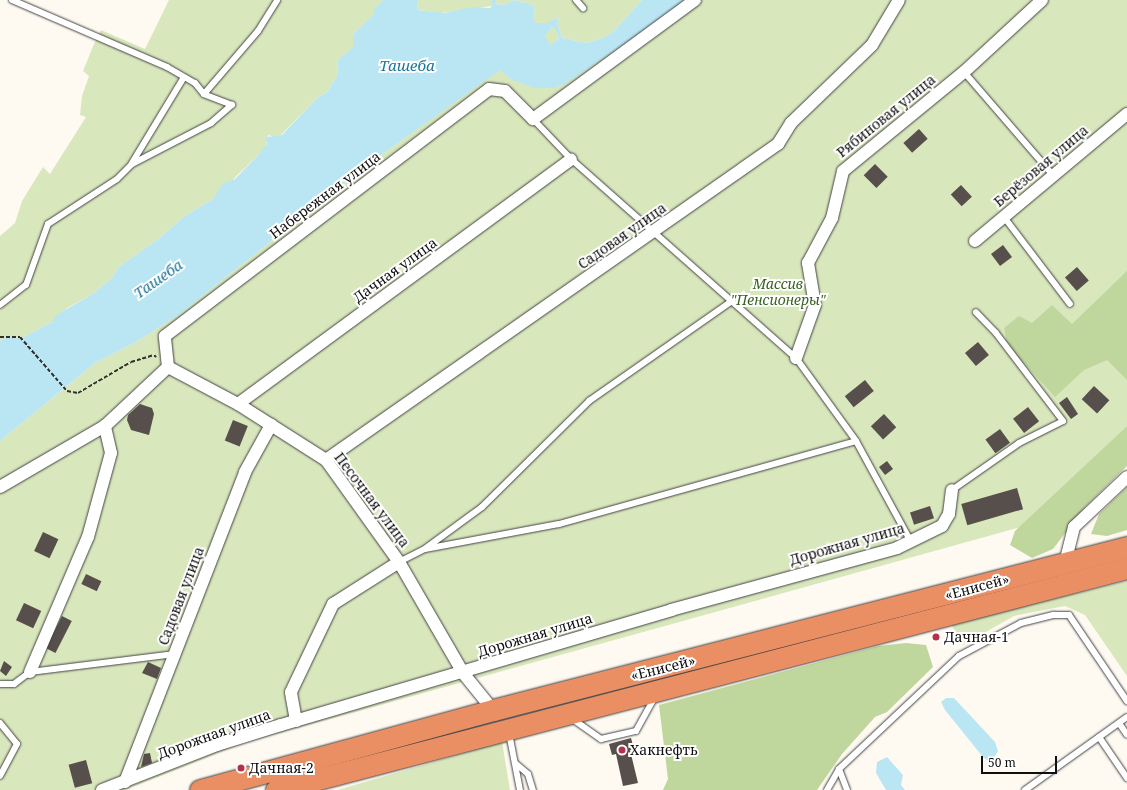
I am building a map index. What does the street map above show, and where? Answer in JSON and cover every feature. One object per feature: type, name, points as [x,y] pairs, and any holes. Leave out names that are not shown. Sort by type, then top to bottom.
[{"type":"highway","name":"«Енисей»","points":[[200,790],[494,710],[1127,547]]},
{"type":"highway","name":"«Енисей»","points":[[276,790],[321,784],[508,729],[1127,568]]},
{"type":"street","points":[[533,119],[695,0]]},
{"type":"street","name":"Садовая улица","points":[[326,460],[655,232],[778,144],[791,123],[872,45],[899,0]]},
{"type":"street","name":"Рябиновая улица","points":[[796,358],[815,305],[808,263],[832,218],[842,171],[964,72],[1042,0]]},
{"type":"street","name":"Набережная улица","points":[[168,367],[165,336],[489,89],[505,90],[533,119]]},
{"type":"street","name":"Берёзовая улица","points":[[975,241],[1127,114]]},
{"type":"street","name":"Дачная улица","points":[[238,404],[571,159]]},
{"type":"street","points":[[0,487],[105,426],[168,367]]},
{"type":"street","name":"Песочная улица","points":[[168,367],[238,404],[326,460],[399,562],[463,673],[494,710]]},
{"type":"street","name":"Садовая улица","points":[[125,782],[245,472],[271,425]]},
{"type":"street","points":[[30,672],[88,537],[111,454],[105,426]]},
{"type":"street","points":[[1065,563],[1074,528],[1127,477]]},
{"type":"street","name":"Дорожная улица","points":[[102,790],[216,746],[296,721],[463,673],[671,610],[897,548],[942,526],[949,514],[952,490]]},
{"type":"street","points":[[296,721],[291,692],[333,604],[399,562]]},
{"type":"lane","points":[[12,0],[184,77],[195,83],[204,94],[232,105],[211,123],[132,164]]},
{"type":"lane","points":[[204,94],[258,31],[277,0]]},
{"type":"lane","points":[[576,0],[583,8],[581,0]]},
{"type":"lane","points":[[964,72],[1054,175]]},
{"type":"lane","points":[[0,305],[26,285],[48,224],[117,179],[132,164],[184,77]]},
{"type":"lane","points":[[533,119],[571,159],[796,358],[856,441],[911,542]]},
{"type":"lane","points":[[1004,217],[1070,304]]},
{"type":"lane","points":[[399,562],[425,549],[482,507],[589,401],[732,301]]},
{"type":"lane","points":[[952,490],[1019,443],[1063,421],[996,334],[976,312]]},
{"type":"lane","points":[[425,549],[559,524],[856,441]]},
{"type":"lane","points":[[827,790],[839,769],[959,656],[1022,623],[1054,615],[1069,615],[1127,701]]},
{"type":"lane","points":[[0,684],[14,684],[30,672],[175,654]]},
{"type":"lane","points":[[566,714],[601,739],[636,731],[658,691]]},
{"type":"lane","points":[[1025,790],[1127,717]]},
{"type":"lane","points":[[0,723],[17,744],[0,776]]},
{"type":"lane","points":[[1119,723],[1127,735]]},
{"type":"lane","points":[[508,729],[520,790]]},
{"type":"lane","points":[[1099,737],[1127,778]]},
{"type":"lane","points":[[515,763],[528,774],[533,790]]},
{"type":"lane","points":[[839,769],[847,790]]},
{"type":"lane","points":[[1033,785],[1037,790]]},
{"type":"path","points":[[0,336],[20,336],[63,383],[67,391],[78,393],[131,362],[154,356],[168,367]]},
{"type":"green space","points":[[169,0],[383,0],[373,15],[353,34],[353,48],[338,60],[337,76],[327,92],[318,97],[281,135],[275,137],[268,135],[266,146],[213,199],[185,216],[158,239],[120,266],[111,279],[91,295],[67,308],[52,322],[22,338],[7,337],[0,341],[0,236],[15,223],[22,201],[43,167],[50,174],[86,117],[80,115],[82,96],[89,76],[83,71],[94,44],[101,30],[145,49]]},
{"type":"green space","points":[[418,0],[492,0],[492,6],[441,13],[417,10]]},
{"type":"green space","points":[[496,0],[513,0],[508,4],[497,5]]},
{"type":"green space","points":[[513,0],[642,0],[614,31],[603,38],[586,43],[562,38],[557,22],[559,20],[556,18],[548,23],[536,24],[533,18],[535,9],[531,4]]},
{"type":"green space","name":"Массив \"Пенсионеры\"","points":[[684,0],[1127,0],[1127,426],[1021,527],[244,743],[125,790],[0,790],[0,441],[95,363],[136,342],[177,316],[367,165],[500,69],[512,80],[660,18],[675,10]]},
{"type":"green space","points":[[552,27],[556,27],[559,38],[550,45],[546,42],[545,36]]},
{"type":"green space","points":[[1127,271],[1127,380],[1107,360],[1084,370],[1055,397],[1012,350],[1007,342],[1004,328],[1019,316],[1032,323],[1052,305],[1072,324]]},
{"type":"green space","points":[[1127,426],[1127,466],[1085,507],[1053,549],[1032,558],[1010,545],[1015,531]]},
{"type":"green space","points":[[1127,487],[1127,530],[1107,536],[1091,534],[1099,514]]},
{"type":"green space","points":[[1127,581],[1127,676],[1085,615],[1065,606],[1014,616],[963,645],[951,624]]},
{"type":"green space","points":[[906,643],[926,645],[933,667],[887,712],[875,717],[842,754],[817,790],[663,790],[668,779],[659,705],[878,646]]},
{"type":"green space","points":[[502,742],[510,790],[338,790],[358,784]]},
{"type":"water","name":"Ташеба","points":[[383,0],[418,0],[417,10],[444,13],[473,7],[490,8],[492,6],[492,0],[496,0],[497,5],[508,4],[513,0],[531,4],[535,9],[533,18],[536,23],[547,23],[556,18],[559,20],[557,22],[562,38],[586,43],[603,38],[614,31],[642,0],[684,0],[675,10],[565,84],[553,88],[535,88],[512,80],[500,70],[367,165],[177,316],[136,342],[95,363],[0,441],[0,341],[7,337],[22,338],[52,322],[56,315],[91,295],[111,279],[120,266],[158,239],[185,216],[213,199],[223,183],[235,179],[259,154],[267,144],[266,137],[282,135],[318,97],[327,92],[337,76],[338,60],[353,47],[353,34],[373,15],[374,9]],"holes":[[[552,27],[555,27],[559,38],[550,45],[545,36]]]},
{"type":"water","points":[[946,698],[954,698],[995,742],[998,751],[991,763],[983,757],[945,710],[941,702]]},
{"type":"water","points":[[887,757],[903,775],[901,785],[905,790],[886,790],[876,773],[877,762]]},
{"type":"building","points":[[919,129],[928,139],[912,153],[903,143]]},
{"type":"building","points":[[875,164],[888,177],[876,188],[864,175]]},
{"type":"building","points":[[961,185],[972,197],[962,206],[951,195]]},
{"type":"building","points":[[1003,245],[1012,257],[1000,266],[991,254]]},
{"type":"building","points":[[1077,267],[1089,281],[1077,291],[1065,277]]},
{"type":"building","points":[[978,342],[989,355],[976,366],[965,353]]},
{"type":"building","points":[[865,380],[874,391],[854,407],[845,396]]},
{"type":"building","points":[[1094,386],[1109,400],[1097,413],[1082,399]]},
{"type":"building","points":[[1067,397],[1078,414],[1071,419],[1059,403]]},
{"type":"building","points":[[140,404],[152,408],[154,414],[149,435],[131,430],[127,420],[128,415]]},
{"type":"building","points":[[1028,407],[1039,421],[1024,433],[1013,419]]},
{"type":"building","points":[[884,414],[896,427],[883,439],[871,426]]},
{"type":"building","points":[[233,420],[248,426],[240,446],[225,440]]},
{"type":"building","points":[[1000,429],[1010,443],[995,453],[985,440]]},
{"type":"building","points":[[887,461],[893,469],[885,475],[879,467]]},
{"type":"building","points":[[1017,488],[1023,509],[967,525],[961,504]]},
{"type":"building","points":[[930,506],[934,518],[914,525],[910,512]]},
{"type":"building","points":[[43,532],[58,539],[50,558],[34,551]]},
{"type":"building","points":[[86,574],[101,581],[97,591],[81,584]]},
{"type":"building","points":[[24,603],[41,611],[33,628],[16,620]]},
{"type":"building","points":[[62,616],[72,621],[55,653],[46,648]]},
{"type":"building","points":[[4,661],[12,667],[6,676],[0,671]]},
{"type":"building","points":[[148,662],[161,668],[157,679],[142,673]]},
{"type":"building","points":[[631,738],[634,749],[630,750],[638,783],[623,786],[616,754],[612,755],[609,744]]},
{"type":"building","points":[[150,753],[152,763],[141,767],[144,754]]},
{"type":"building","points":[[86,760],[92,783],[75,788],[69,765]]},
{"type":"place","name":"Дачная-1","points":[[936,637]]},
{"type":"place","name":"Хакнефть","points":[[622,750]]},
{"type":"place","name":"Дачная-2","points":[[241,768]]}]
